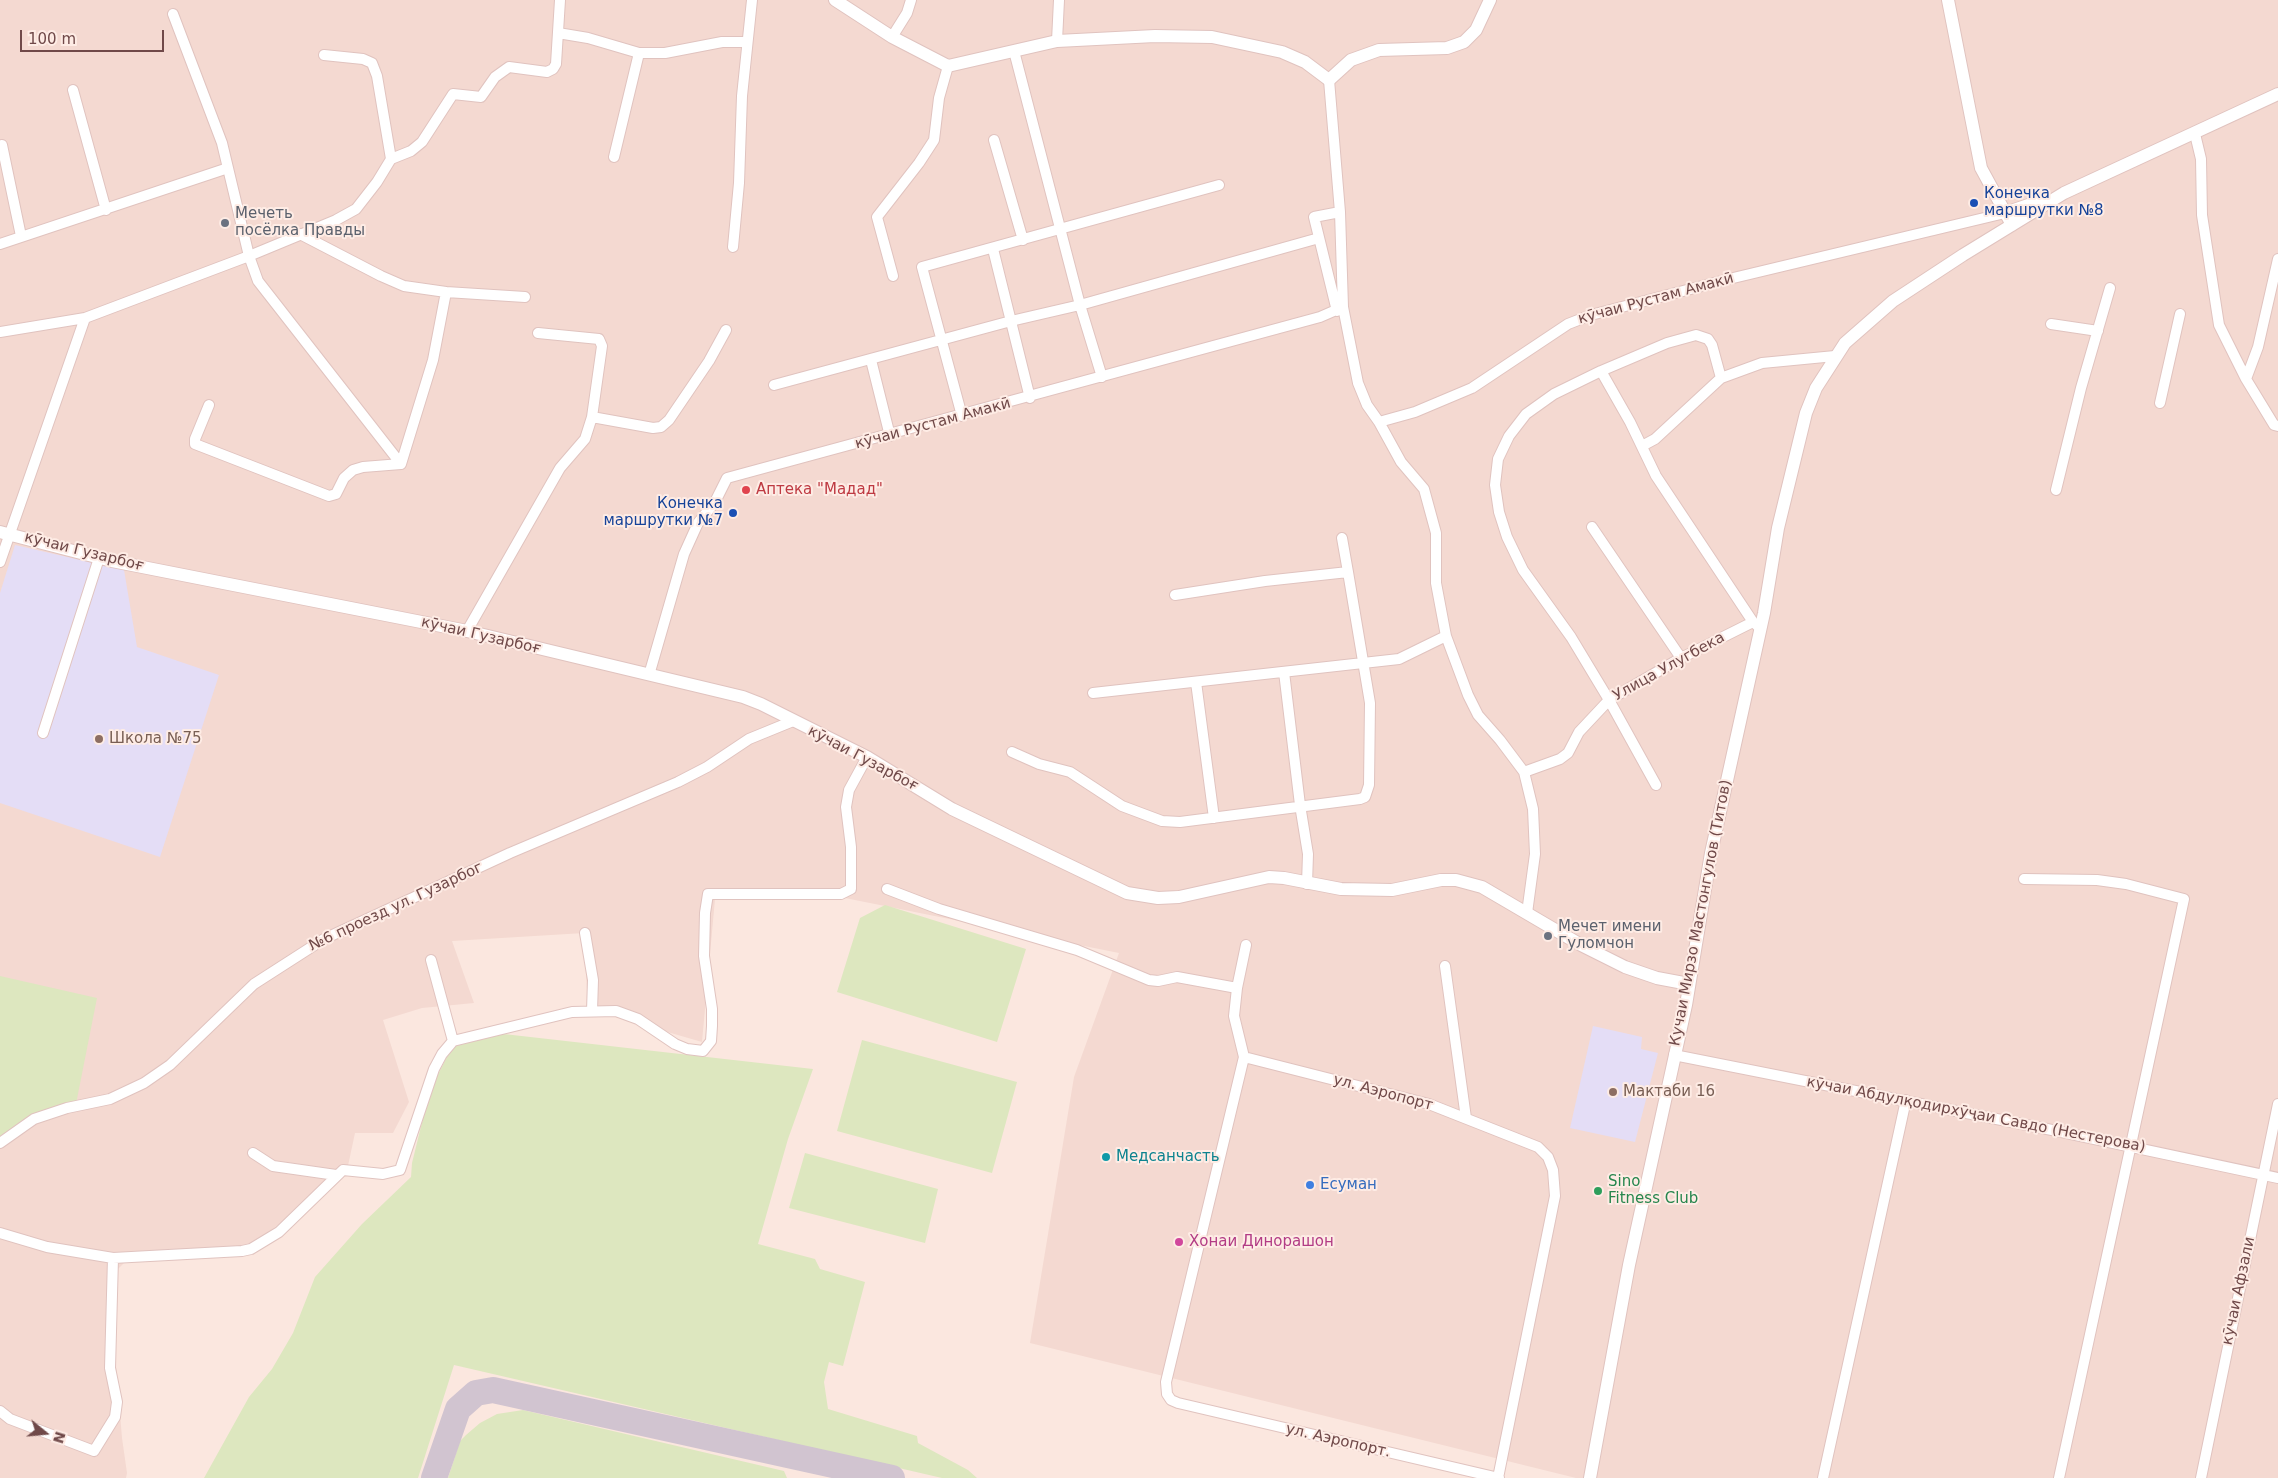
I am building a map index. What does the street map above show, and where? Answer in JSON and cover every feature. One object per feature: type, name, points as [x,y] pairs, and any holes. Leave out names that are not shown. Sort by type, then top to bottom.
[{"type":"street","points":[[0,332],[85,318],[249,256],[356,209],[377,182],[391,159],[411,151],[422,142],[453,94],[482,97],[495,77],[509,67],[547,72],[553,69],[556,64],[560,0]]},
{"type":"street","points":[[733,247],[739,182],[740,127],[746,42],[752,0]]},
{"type":"street","points":[[835,0],[850,12],[892,37],[948,66],[1057,41],[1155,36],[1212,37],[1282,52],[1305,62],[1330,80],[1340,212],[1340,309]]},
{"type":"street","points":[[892,37],[907,13],[911,0]]},
{"type":"street","points":[[1057,41],[1059,0]]},
{"type":"street","points":[[1330,80],[1351,60],[1380,50],[1447,48],[1464,42],[1476,30],[1490,0]]},
{"type":"street","points":[[1948,0],[1981,168],[2012,225]]},
{"type":"street","points":[[173,14],[222,143],[249,256],[258,281],[401,464]]},
{"type":"street","points":[[558,33],[588,38],[639,53],[665,53],[722,42],[746,42]]},
{"type":"street","points":[[1014,51],[1080,305],[1102,377]]},
{"type":"street","points":[[614,157],[639,53]]},
{"type":"street","points":[[324,55],[363,59],[372,63],[377,76],[391,159]]},
{"type":"street","points":[[893,276],[878,217],[934,140],[939,98],[948,66]]},
{"type":"street","points":[[74,90],[106,210]]},
{"type":"street","points":[[2005,213],[2064,193],[2278,94]]},
{"type":"street","points":[[2195,134],[2201,159],[2202,215],[2215,307],[2222,332],[2246,379],[2274,425],[2278,426]]},
{"type":"street","points":[[994,140],[1023,240]]},
{"type":"street","points":[[2,145],[21,236]]},
{"type":"street","points":[[0,244],[228,168]]},
{"type":"street","points":[[962,416],[922,267],[993,249],[1218,185]]},
{"type":"street","name":"Кучаи Мирзо Мастонгулов (Титов)","points":[[1590,1478],[1627,1274],[1689,984],[1722,798],[1756,625],[1806,413],[1816,388],[1835,356],[1845,344],[1893,301],[2064,193]]},
{"type":"street","points":[[1340,212],[1314,217],[1340,309],[1358,383],[1367,405],[1379,422],[1401,462],[1424,489],[1436,532],[1436,583],[1446,636],[1462,682],[1478,715],[1524,772],[1533,809],[1535,854],[1527,913]]},
{"type":"street","name":"кӯчаи Рустам Амакӣ","points":[[1379,422],[1415,412],[1472,388],[1568,324],[1591,315],[1728,279],[2005,213]]},
{"type":"street","points":[[300,234],[388,280],[404,286],[446,292],[524,297]]},
{"type":"street","points":[[774,385],[1011,321],[1080,305],[1319,238]]},
{"type":"street","points":[[993,249],[1030,398]]},
{"type":"street","points":[[2246,379],[2258,347],[2278,259]]},
{"type":"street","points":[[2056,490],[2110,288]]},
{"type":"street","points":[[401,464],[433,360],[446,292]]},
{"type":"street","name":"кӯчаи Рустам Амакӣ","points":[[649,675],[684,554],[698,524],[715,502],[727,478],[1030,398],[1340,309]]},
{"type":"street","points":[[2160,402],[2180,314]]},
{"type":"street","points":[[0,562],[5,533],[85,318]]},
{"type":"street","points":[[2051,324],[2098,332]]},
{"type":"street","points":[[592,417],[653,428],[661,427],[669,420],[709,361],[726,330]]},
{"type":"street","points":[[467,631],[560,468],[585,439],[592,417],[602,346],[599,339],[538,333]]},
{"type":"street","points":[[1656,785],[1609,700],[1570,637],[1523,570],[1507,537],[1499,512],[1495,485],[1498,459],[1509,436],[1526,414],[1554,394],[1601,370],[1666,343],[1696,335],[1704,336],[1712,345],[1721,378]]},
{"type":"street","points":[[1642,446],[1655,439],[1721,378],[1762,363],[1835,356]]},
{"type":"street","points":[[871,360],[890,436]]},
{"type":"street","points":[[1601,370],[1656,476],[1756,625]]},
{"type":"street","points":[[209,405],[195,444],[329,496],[336,494],[344,478],[353,470],[363,467],[401,464]]},
{"type":"street","points":[[1592,526],[1681,658]]},
{"type":"street","name":"кӯчаи Гузарбоғ","points":[[5,533],[99,558],[467,631],[743,697],[867,757],[952,809],[1127,893],[1158,898],[1179,897],[1269,877],[1341,889],[1392,890],[1441,880],[1456,880],[1482,887],[1582,945],[1625,967],[1657,978],[1689,984]]},
{"type":"street","points":[[1012,752],[1039,764],[1070,772],[1122,806],[1162,821],[1180,822],[1360,800],[1368,792],[1370,703],[1342,538]]},
{"type":"street","points":[[43,733],[99,558]]},
{"type":"street","points":[[1175,595],[1265,581],[1348,572]]},
{"type":"street","name":"Улица Улугбека","points":[[1524,772],[1560,759],[1568,753],[1579,732],[1609,700],[1681,658],[1756,625]]},
{"type":"street","points":[[1093,693],[1399,659],[1446,636]]},
{"type":"street","points":[[1284,672],[1300,806],[1308,854],[1307,884]]},
{"type":"street","points":[[1196,682],[1214,818]]},
{"type":"street","name":"№6 проезд ул. Гузарбог","points":[[0,1143],[34,1120],[67,1108],[110,1099],[144,1083],[170,1065],[254,984],[324,938],[510,853],[678,782],[707,767],[749,740],[793,720]]},
{"type":"street","points":[[0,1233],[46,1247],[113,1258],[196,1255],[251,1249],[279,1232],[343,1170],[383,1174],[400,1170],[434,1069],[442,1054],[453,1042],[572,1012],[592,1011],[625,1014],[687,1049],[703,1051],[708,1047],[712,1026],[712,1009],[704,956],[705,913],[708,894],[841,894],[851,889],[851,847],[846,807],[849,790],[867,757]]},
{"type":"street","points":[[2024,879],[2097,880],[2126,884],[2184,899],[2059,1478]]},
{"type":"street","points":[[887,889],[939,909],[1077,950],[1149,980],[1158,981],[1177,977],[1237,988]]},
{"type":"street","points":[[585,934],[592,980],[592,1011]]},
{"type":"street","points":[[1244,1056],[1234,1016],[1237,988],[1246,945]]},
{"type":"street","points":[[431,960],[453,1042]]},
{"type":"street","points":[[1445,966],[1466,1118]]},
{"type":"street","name":"кӯчаи Абдулқодирхӯҷаи Савдо (Нестерова)","points":[[1674,1054],[1906,1100],[2278,1178]]},
{"type":"street","name":"ул. Аэропорт","points":[[1244,1056],[1420,1102],[1538,1147],[1548,1156],[1555,1196],[1543,1263],[1498,1478]]},
{"type":"street","name":"ул. Аэропорт.","points":[[1244,1056],[1166,1382],[1167,1394],[1178,1403],[1498,1478]]},
{"type":"street","points":[[1823,1478],[1906,1100]]},
{"type":"street","name":"кӯчаи Афзали","points":[[2201,1478],[2278,1104]]},
{"type":"street","points":[[253,1153],[273,1166],[336,1175]]},
{"type":"street","points":[[0,1412],[16,1422],[94,1451],[116,1416],[116,1402],[110,1368],[113,1258]]},
{"type":"shaded area","points":[[0,0],[2278,0],[2278,1478],[1576,1478],[1030,1343],[1074,1077],[1119,953],[840,897],[715,899],[702,1042],[588,1009],[584,933],[452,941],[474,1003],[422,1008],[383,1020],[409,1102],[393,1133],[355,1133],[346,1175],[252,1244],[126,1261],[118,1269],[114,1341],[126,1478],[0,1478]]},
{"type":"shaded area","name":"Школа №75","points":[[15,545],[124,570],[137,647],[219,675],[160,857],[0,803],[0,593]]},
{"type":"shaded area","name":"Мактаби 16","points":[[1593,1026],[1642,1037],[1641,1049],[1658,1053],[1635,1142],[1570,1128]]},
{"type":"green space","points":[[885,905],[1026,949],[997,1042],[837,992],[860,918]]},
{"type":"green space","points":[[0,976],[97,998],[76,1104],[30,1116],[0,1137]]},
{"type":"green space","points":[[495,1033],[813,1069],[788,1139],[758,1244],[815,1259],[820,1269],[865,1282],[843,1366],[829,1362],[824,1382],[828,1409],[917,1436],[918,1443],[968,1470],[977,1478],[942,1478],[454,1365],[418,1478],[204,1478],[249,1397],[272,1369],[293,1333],[315,1277],[362,1224],[411,1177],[412,1163],[430,1090],[453,1045]]},
{"type":"green space","points":[[862,1040],[1017,1082],[992,1173],[837,1131]]},
{"type":"green space","points":[[805,1153],[938,1189],[925,1243],[789,1208]]},
{"type":"green space","points":[[523,1410],[784,1471],[787,1478],[448,1478],[460,1441],[466,1435],[480,1423],[497,1414]]},
{"type":"taxiway","points":[[434,1478],[458,1409],[476,1393],[493,1390],[892,1478]]},
{"type":"place","name":"Конечка маршрутки №8","points":[[1974,203]]},
{"type":"place","name":"Мечеть посёлка Правды","points":[[225,223]]},
{"type":"place","name":"Аптека \"Мадад\"","points":[[746,490]]},
{"type":"place","name":"Конечка маршрутки №7","points":[[733,513]]},
{"type":"place","name":"Школа №75","points":[[99,739]]},
{"type":"place","name":"Мечет имени Гуломчон","points":[[1548,936]]},
{"type":"place","name":"Мактаби 16","points":[[1613,1092]]},
{"type":"place","name":"Медсанчасть","points":[[1106,1157]]},
{"type":"place","name":"Есуман","points":[[1310,1185]]},
{"type":"place","name":"Sino Fitness Club","points":[[1598,1191]]},
{"type":"place","name":"Хонаи Динорашон","points":[[1179,1242]]}]
